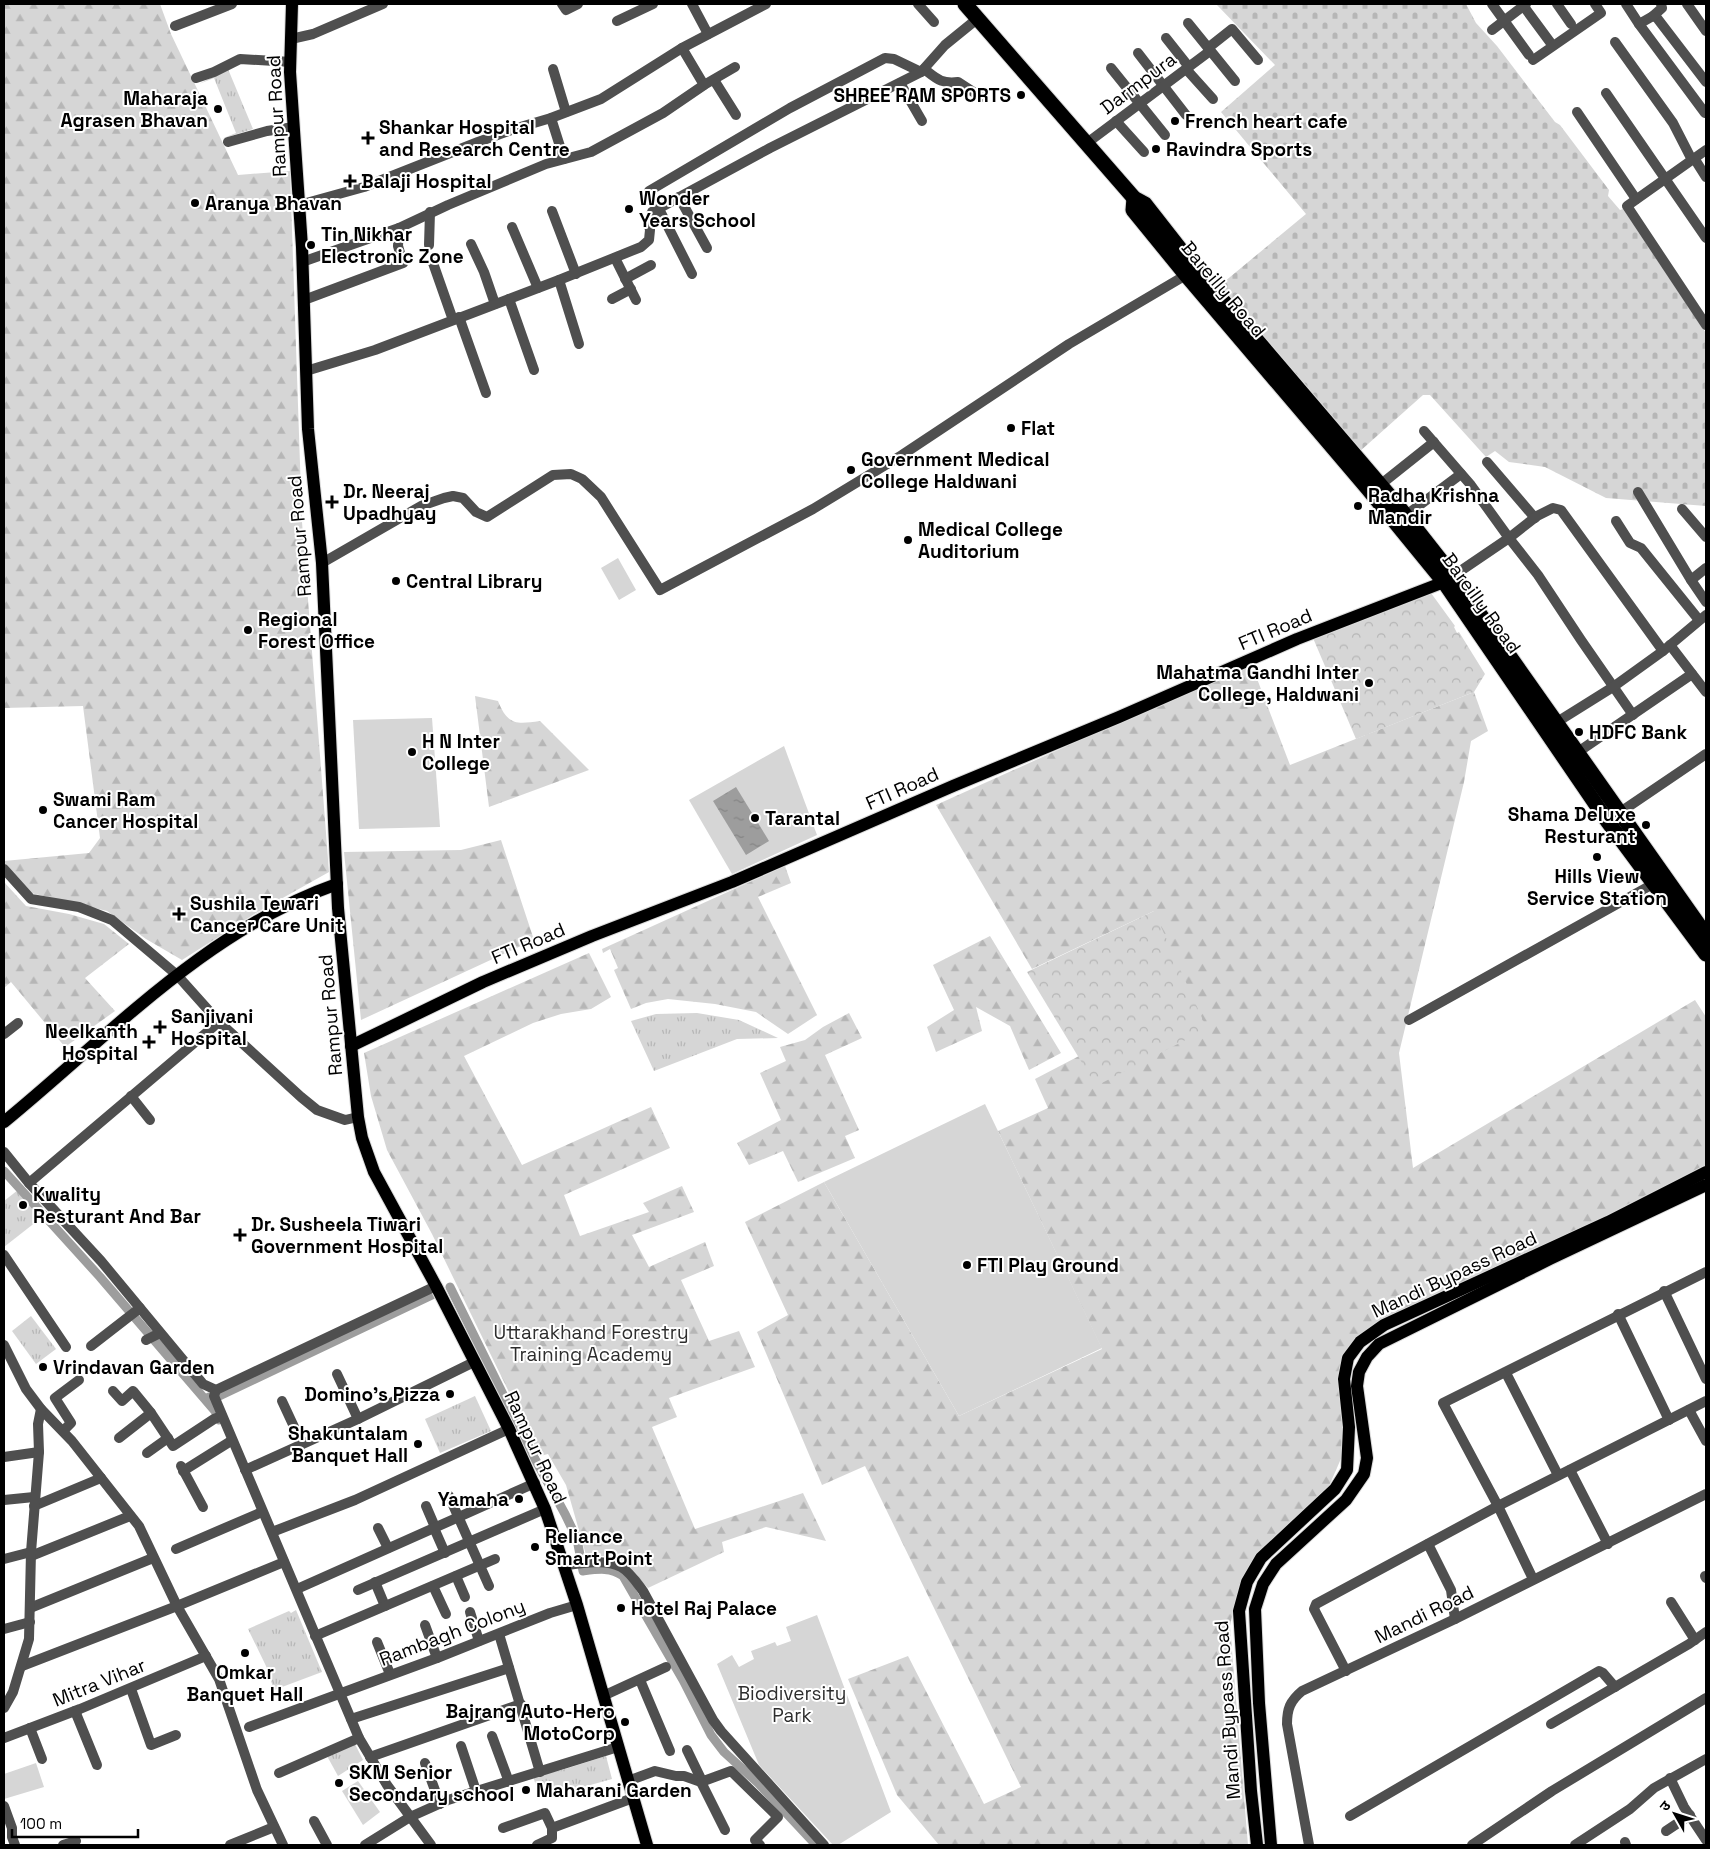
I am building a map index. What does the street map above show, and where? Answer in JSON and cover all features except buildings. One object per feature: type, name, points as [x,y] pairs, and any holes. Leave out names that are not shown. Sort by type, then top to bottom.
[{"type":"highway","name":"Bareilly Road","points":[[965,4],[1134,198],[1133,210],[1380,485],[1405,516],[1614,818],[1706,935]]},
{"type":"highway","name":"Bareilly Road","points":[[1190,272],[1368,489],[1448,579]]},
{"type":"highway","name":"Bareilly Road","points":[[1552,726],[1578,752],[1653,884],[1706,954]]},
{"type":"main road","name":"Rampur Road","points":[[292,4],[291,62],[304,300],[308,429],[322,563],[338,908],[358,1117],[362,1138],[374,1172],[436,1286],[509,1429],[545,1508],[576,1564],[577,1605],[647,1845]]},
{"type":"main road","name":"FTI Road","points":[[351,1046],[483,982],[592,936],[732,882],[1297,639],[1448,579]]},
{"type":"main road","points":[[4,1122],[177,975],[254,922],[313,892],[337,884]]},
{"type":"main road","points":[[313,892],[331,900],[338,908]]},
{"type":"main road","name":"Mandi Bypass Road","points":[[1257,1845],[1251,1791],[1239,1612],[1247,1582],[1261,1558],[1335,1489],[1347,1470],[1349,1427],[1344,1379],[1348,1358],[1360,1342],[1384,1325],[1608,1222],[1706,1172]]},
{"type":"main road","name":"Mandi Bypass Road","points":[[1271,1845],[1259,1703],[1255,1609],[1262,1584],[1276,1564],[1346,1500],[1364,1474],[1367,1458],[1357,1386],[1358,1372],[1367,1357],[1380,1344],[1550,1259],[1706,1185]]},
{"type":"street","points":[[176,26],[232,4]]},
{"type":"street","points":[[291,39],[313,34],[383,4]]},
{"type":"street","points":[[562,4],[566,10],[578,4]]},
{"type":"street","points":[[617,21],[653,4]]},
{"type":"street","points":[[692,4],[708,34]]},
{"type":"street","points":[[299,205],[364,188],[478,142],[551,118],[611,94],[682,48],[766,4]]},
{"type":"street","points":[[918,4],[934,22]]},
{"type":"street","points":[[1492,4],[1531,57],[1601,13],[1595,4]]},
{"type":"street","points":[[1492,30],[1524,4],[1550,42]]},
{"type":"street","points":[[1557,4],[1571,24]]},
{"type":"street","points":[[1626,4],[1706,113]]},
{"type":"street","points":[[1639,24],[1662,8],[1661,4]]},
{"type":"street","points":[[1686,4],[1706,32]]},
{"type":"street","points":[[1653,16],[1657,18],[1706,82]]},
{"type":"street","points":[[306,371],[375,350],[576,274],[641,247],[648,240],[650,230],[648,222],[652,212],[679,196],[923,71],[945,45],[978,18]]},
{"type":"street","points":[[1188,23],[1235,81]]},
{"type":"street","name":"Darmpura","points":[[1086,143],[1188,68],[1232,29],[1258,60]]},
{"type":"street","points":[[1166,38],[1213,99]]},
{"type":"street","points":[[1615,42],[1673,123],[1693,159],[1706,177]]},
{"type":"street","points":[[682,48],[704,85]]},
{"type":"street","points":[[1138,53],[1186,115]]},
{"type":"street","points":[[649,191],[790,108],[884,58],[894,58],[947,83],[958,82],[981,96]]},
{"type":"street","points":[[196,78],[240,60],[291,62]]},
{"type":"street","points":[[302,262],[398,228],[430,212],[546,164],[591,152],[663,113],[704,85],[735,67]]},
{"type":"street","points":[[1111,68],[1165,135]]},
{"type":"street","points":[[554,69],[566,112]]},
{"type":"street","points":[[714,80],[736,116]]},
{"type":"street","points":[[900,83],[922,121]]},
{"type":"street","points":[[1606,93],[1706,238]]},
{"type":"street","points":[[1577,112],[1636,199]]},
{"type":"street","points":[[551,118],[564,159]]},
{"type":"street","points":[[1116,121],[1144,152]]},
{"type":"street","points":[[228,142],[267,131],[294,127]]},
{"type":"street","points":[[1706,150],[1626,206],[1706,325]]},
{"type":"street","points":[[679,196],[707,248]]},
{"type":"street","points":[[659,209],[692,274]]},
{"type":"street","points":[[552,211],[576,274]]},
{"type":"street","points":[[429,245],[430,212]]},
{"type":"street","points":[[512,227],[538,288]]},
{"type":"street","points":[[304,300],[402,263],[398,246],[398,228]]},
{"type":"street","points":[[471,244],[484,272],[494,304]]},
{"type":"street","points":[[615,258],[636,300]]},
{"type":"street","points":[[433,263],[486,393]]},
{"type":"street","points":[[625,279],[651,266]]},
{"type":"street","points":[[322,563],[421,506],[453,496],[463,498],[476,512],[487,517],[553,475],[571,474],[582,479],[601,497],[660,590],[813,509],[902,455],[1069,344],[1190,272]]},
{"type":"street","points":[[559,280],[579,344]]},
{"type":"street","points":[[612,299],[631,290]]},
{"type":"street","points":[[509,299],[534,370]]},
{"type":"street","points":[[1424,431],[1461,474],[1538,575],[1633,715]]},
{"type":"street","points":[[1380,485],[1434,442]]},
{"type":"street","points":[[1487,462],[1535,518]]},
{"type":"street","points":[[1405,516],[1461,474]]},
{"type":"street","points":[[1638,492],[1706,602]]},
{"type":"street","points":[[1448,579],[1548,509],[1561,510],[1667,648],[1706,692]]},
{"type":"street","points":[[1682,509],[1706,537]]},
{"type":"street","points":[[1552,726],[1667,648],[1703,618],[1642,548],[1630,543],[1616,521]]},
{"type":"street","points":[[1691,580],[1706,568]]},
{"type":"street","points":[[1578,752],[1692,674]]},
{"type":"street","points":[[1614,818],[1706,754]]},
{"type":"street","points":[[4,869],[31,899],[79,908],[112,920],[177,975],[219,1022],[317,1110],[345,1120],[358,1117]]},
{"type":"street","points":[[1409,1020],[1653,884]]},
{"type":"street","points":[[29,1183],[219,1022]]},
{"type":"street","points":[[4,1034],[18,1023]]},
{"type":"street","points":[[131,1096],[150,1120]]},
{"type":"street","points":[[4,1152],[29,1183],[100,1261],[153,1337],[215,1396],[219,1417],[229,1442],[245,1470],[259,1513],[272,1532],[281,1562],[297,1589],[337,1695],[351,1719],[357,1739],[370,1756],[408,1818],[431,1845]]},
{"type":"street","points":[[4,1255],[66,1347]]},
{"type":"street","points":[[1533,1579],[1498,1506],[1443,1403],[1506,1373],[1618,1314],[1706,1272]]},
{"type":"street","points":[[215,1396],[436,1286]]},
{"type":"street","points":[[1664,1292],[1706,1379]]},
{"type":"street","points":[[91,1346],[136,1312]]},
{"type":"street","points":[[1618,1314],[1669,1420]]},
{"type":"street","points":[[4,1345],[7,1361],[26,1389],[101,1478],[144,1536],[177,1606],[219,1679],[257,1790],[283,1845]]},
{"type":"street","points":[[245,1470],[358,1419],[474,1362]]},
{"type":"street","points":[[1506,1373],[1558,1476]]},
{"type":"street","points":[[337,1374],[358,1419]]},
{"type":"street","points":[[63,1431],[71,1423],[55,1398],[79,1380]]},
{"type":"street","points":[[113,1391],[122,1401],[133,1392],[151,1413],[173,1446],[219,1417]]},
{"type":"street","points":[[282,1401],[302,1444]]},
{"type":"street","points":[[1346,1671],[1314,1606],[1316,1604],[1498,1506],[1706,1401]]},
{"type":"street","points":[[4,1708],[22,1666],[29,1639],[31,1554],[39,1452],[38,1424],[41,1409]]},
{"type":"street","points":[[1689,1410],[1706,1441]]},
{"type":"street","points":[[119,1438],[151,1413]]},
{"type":"street","points":[[272,1532],[355,1500],[509,1429]]},
{"type":"street","points":[[147,1454],[168,1438]]},
{"type":"street","points":[[203,1507],[182,1468],[229,1442]]},
{"type":"street","points":[[4,1457],[39,1452]]},
{"type":"street","points":[[1570,1470],[1608,1544]]},
{"type":"street","points":[[4,1500],[34,1501],[101,1478]]},
{"type":"street","points":[[297,1589],[535,1483]]},
{"type":"street","name":"Mandi Road","points":[[1309,1845],[1287,1724],[1290,1703],[1302,1691],[1455,1619],[1706,1494]]},
{"type":"street","points":[[448,1496],[489,1586]]},
{"type":"street","points":[[426,1506],[445,1553]]},
{"type":"street","points":[[358,1590],[545,1508]]},
{"type":"street","points":[[176,1548],[259,1513]]},
{"type":"street","points":[[4,1559],[31,1554],[130,1516]]},
{"type":"street","points":[[378,1528],[388,1548]]},
{"type":"street","points":[[1428,1544],[1451,1590],[1455,1619]]},
{"type":"street","points":[[30,1608],[153,1558]]},
{"type":"street","points":[[315,1636],[495,1559]]},
{"type":"street","points":[[22,1666],[177,1606],[281,1562]]},
{"type":"street","points":[[576,1564],[603,1562],[620,1566],[632,1577],[643,1591],[717,1726],[824,1845]]},
{"type":"street","points":[[456,1576],[465,1597]]},
{"type":"street","points":[[375,1582],[385,1606]]},
{"type":"street","points":[[434,1586],[446,1614]]},
{"type":"street","points":[[1671,1602],[1695,1640]]},
{"type":"street","name":"Rambagh Colony","points":[[249,1727],[437,1658],[550,1613],[577,1605]]},
{"type":"street","points":[[470,1612],[479,1641]]},
{"type":"street","points":[[4,1628],[30,1622]]},
{"type":"street","points":[[425,1625],[437,1658]]},
{"type":"street","points":[[1551,1724],[1706,1632]]},
{"type":"street","points":[[499,1634],[540,1772]]},
{"type":"street","points":[[377,1642],[390,1674]]},
{"type":"street","name":"Mitra Vihar","points":[[4,1738],[130,1689],[206,1656]]},
{"type":"street","points":[[603,1696],[666,1667]]},
{"type":"street","points":[[351,1719],[509,1668]]},
{"type":"street","points":[[1350,1816],[1599,1671],[1615,1686]]},
{"type":"street","points":[[640,1680],[670,1751]]},
{"type":"street","points":[[130,1689],[151,1745],[176,1735]]},
{"type":"street","points":[[1472,1845],[1552,1791],[1706,1698]]},
{"type":"street","points":[[370,1756],[521,1704]]},
{"type":"street","points":[[75,1711],[96,1765]]},
{"type":"street","points":[[30,1728],[42,1759]]},
{"type":"street","points":[[492,1736],[508,1782]]},
{"type":"street","points":[[279,1772],[357,1739]]},
{"type":"street","points":[[461,1746],[476,1791]]},
{"type":"street","points":[[365,1845],[408,1818],[440,1804],[618,1747]]},
{"type":"street","points":[[687,1750],[725,1830]]},
{"type":"street","points":[[1575,1845],[1630,1809],[1654,1788],[1706,1759]]},
{"type":"street","points":[[426,1763],[440,1804]]},
{"type":"street","points":[[628,1781],[655,1771],[702,1781],[731,1771],[778,1817],[755,1840],[760,1845]]},
{"type":"street","points":[[1670,1778],[1706,1840],[1698,1845]]},
{"type":"street","points":[[552,1828],[633,1798]]},
{"type":"street","points":[[4,1806],[12,1828],[10,1841]]},
{"type":"street","points":[[502,1828],[544,1813],[552,1828],[552,1838],[536,1845]]},
{"type":"street","points":[[1666,1830],[1690,1815]]},
{"type":"street","points":[[314,1820],[327,1845]]},
{"type":"street","points":[[230,1845],[274,1827]]},
{"type":"street","points":[[63,1845],[76,1840]]},
{"type":"green space","points":[[4,4],[160,4],[171,34],[238,175],[290,171],[302,522],[329,872],[256,913],[182,960],[146,939],[107,911],[31,893],[4,863],[4,861],[89,853],[100,838],[83,706],[4,708]]},
{"type":"green space","points":[[1216,4],[1466,4],[1476,23],[1497,46],[1555,122],[1560,125],[1609,190],[1608,196],[1620,210],[1623,209],[1706,333],[1706,506],[1606,498],[1545,467],[1509,462],[1495,451],[1486,457],[1430,395],[1423,395],[1359,452],[1218,287],[1306,214],[1221,112],[1275,65]]},
{"type":"green space","points":[[228,69],[253,129],[221,139],[236,133],[214,78],[199,84]]},
{"type":"green space","points":[[618,558],[636,590],[619,600],[601,568]]},
{"type":"green space","name":"Mahatma Gandhi Inter College, Haldwani","points":[[1431,593],[1455,626],[1457,633],[1459,632],[1485,674],[1474,692],[1356,739],[1313,638]]},
{"type":"green space","points":[[1251,663],[1290,765],[1474,692],[1488,731],[1471,741],[1464,782],[1399,1053],[1413,1168],[1695,1000],[1706,1017],[1706,1167],[1367,1331],[1341,1367],[1343,1454],[1326,1493],[1254,1559],[1236,1597],[1230,1626],[1248,1845],[939,1845],[897,1795],[848,1679],[908,1656],[984,1804],[1021,1787],[865,1466],[822,1485],[757,1332],[788,1315],[745,1222],[824,1182],[959,1416],[1102,1349],[998,1131],[1048,1108],[1035,1079],[1079,1056],[1154,911],[1032,969],[936,805]]},
{"type":"green space","points":[[475,696],[498,701],[506,715],[514,722],[540,721],[589,770],[489,807]]},
{"type":"green space","points":[[432,718],[440,827],[359,829],[353,720]]},
{"type":"green space","name":"Tarantal","points":[[784,746],[817,835],[732,874],[689,800]]},
{"type":"green space","points":[[501,840],[534,940],[361,1020],[344,852],[461,850]]},
{"type":"green space","points":[[785,866],[791,883],[758,897],[817,1015],[788,1034],[756,1012],[715,1004],[668,999],[646,1003],[631,1009],[614,970],[618,968],[610,949],[603,953],[602,949]]},
{"type":"green space","points":[[4,882],[26,906],[69,914],[104,924],[129,944],[85,978],[115,1011],[65,1047],[11,982],[4,988]]},
{"type":"green space","points":[[1154,911],[1207,1029],[1096,1086],[1027,972]]},
{"type":"green space","points":[[990,936],[1061,1053],[1029,1070],[1010,1026],[976,1007],[982,1031],[936,1052],[927,1027],[954,1010],[933,965]]},
{"type":"green space","name":"Uttarakhand Forestry Training Academy","points":[[589,953],[611,997],[591,1009],[561,1014],[533,1023],[464,1056],[522,1165],[651,1107],[670,1148],[564,1195],[580,1236],[649,1212],[643,1203],[682,1186],[694,1212],[632,1235],[649,1267],[705,1242],[714,1266],[681,1280],[709,1341],[739,1331],[755,1367],[669,1398],[677,1417],[652,1427],[695,1529],[803,1493],[826,1541],[766,1527],[722,1542],[724,1552],[648,1588],[618,1557],[586,1555],[566,1485],[548,1454],[540,1456],[432,1234],[387,1150],[371,1096],[364,1053]]},
{"type":"green space","points":[[697,1013],[739,1020],[778,1038],[737,1039],[654,1071],[631,1021],[656,1014]]},
{"type":"green space","points":[[849,1013],[862,1038],[825,1055],[859,1130],[845,1136],[855,1158],[798,1182],[783,1151],[749,1165],[737,1143],[781,1120],[760,1073],[786,1061],[780,1047],[805,1040],[823,1027]]},
{"type":"green space","name":"FTI Play Ground","points":[[985,1104],[1102,1348],[959,1416],[824,1182]]},
{"type":"green space","points":[[18,1190],[41,1218],[4,1247],[4,1201]]},
{"type":"green space","points":[[31,1316],[56,1349],[36,1364],[12,1331]]},
{"type":"green space","points":[[475,1396],[491,1431],[440,1453],[425,1419]]},
{"type":"green space","points":[[296,1610],[322,1672],[274,1690],[266,1666],[248,1629],[289,1611],[291,1613]]},
{"type":"green space","name":"Biodiversity Park","points":[[817,1615],[891,1812],[838,1845],[833,1845],[759,1765],[717,1664],[732,1655],[739,1667],[754,1659],[751,1651],[775,1642],[777,1646],[791,1641],[786,1627]]},
{"type":"green space","points":[[355,1744],[363,1760],[338,1776],[327,1756]]},
{"type":"green space","points":[[606,1756],[612,1779],[540,1799],[533,1776],[562,1770]]},
{"type":"green space","points":[[36,1763],[44,1787],[4,1799],[4,1774]]},
{"type":"green space","points":[[358,1781],[380,1812],[363,1825],[342,1791]]},
{"type":"water","points":[[736,787],[769,841],[746,855],[713,801]]},
{"type":"waterway","points":[[4,1171],[100,1277],[215,1411],[219,1420]]},
{"type":"waterway","points":[[450,1287],[535,1459],[577,1539],[583,1571],[609,1570],[623,1576],[683,1680],[711,1735],[724,1752],[758,1783],[816,1845]]},
{"type":"waterway","points":[[209,1397],[213,1399],[432,1295]]},
{"type":"place","name":"SHREE RAM SPORTS","points":[[1021,95]]},
{"type":"place","name":"Maharaja Agrasen Bhavan","points":[[218,109]]},
{"type":"place","name":"French heart cafe","points":[[1175,121]]},
{"type":"place","name":"Shankar Hospital and Research Centre","points":[[368,138]]},
{"type":"place","name":"Ravindra Sports","points":[[1156,149]]},
{"type":"place","name":"Balaji Hospital","points":[[350,181]]},
{"type":"place","name":"Aranya Bhavan","points":[[195,203]]},
{"type":"place","name":"Wonder Years School","points":[[629,209]]},
{"type":"place","name":"Tin Nikhar Electronic Zone","points":[[311,245]]},
{"type":"place","name":"Flat","points":[[1011,428]]},
{"type":"place","name":"Government Medical College Haldwani","points":[[851,470]]},
{"type":"place","name":"Dr. Neeraj Upadhyay","points":[[332,502]]},
{"type":"place","name":"Radha Krishna Mandir","points":[[1358,506]]},
{"type":"place","name":"Medical College Auditorium","points":[[908,540]]},
{"type":"place","name":"Central Library","points":[[396,581]]},
{"type":"place","name":"Regional Forest Office","points":[[248,630]]},
{"type":"place","name":"Mahatma Gandhi Inter College, Haldwani","points":[[1369,683]]},
{"type":"place","name":"HDFC Bank","points":[[1579,732]]},
{"type":"place","name":"H N Inter College","points":[[412,752]]},
{"type":"place","name":"Swami Ram Cancer Hospital","points":[[43,810]]},
{"type":"place","name":"Tarantal","points":[[755,818]]},
{"type":"place","name":"Shama Deluxe Resturant","points":[[1646,825]]},
{"type":"place","name":"Hills View Service Station","points":[[1597,857]]},
{"type":"place","name":"Sushila Tewari Cancer Care Unit","points":[[179,914]]},
{"type":"place","name":"Sanjivani Hospital","points":[[160,1027]]},
{"type":"place","name":"Neelkanth Hospital","points":[[149,1042]]},
{"type":"place","name":"Kwality Resturant And Bar","points":[[23,1205]]},
{"type":"place","name":"Dr. Susheela Tiwari Government Hospital","points":[[240,1235]]},
{"type":"place","name":"FTI Play Ground","points":[[967,1265]]},
{"type":"place","name":"Vrindavan Garden","points":[[43,1367]]},
{"type":"place","name":"Domino's Pizza","points":[[450,1394]]},
{"type":"place","name":"Shakuntalam Banquet Hall","points":[[418,1444]]},
{"type":"place","name":"Yamaha","points":[[519,1499]]},
{"type":"place","name":"Reliance Smart Point","points":[[535,1547]]},
{"type":"place","name":"Hotel Raj Palace","points":[[621,1608]]},
{"type":"place","name":"Omkar Banquet Hall","points":[[245,1653]]},
{"type":"place","name":"Bajrang Auto-Hero MotoCorp","points":[[625,1722]]},
{"type":"place","name":"SKM Senior Secondary school","points":[[339,1783]]},
{"type":"place","name":"Maharani Garden","points":[[526,1790]]}]
